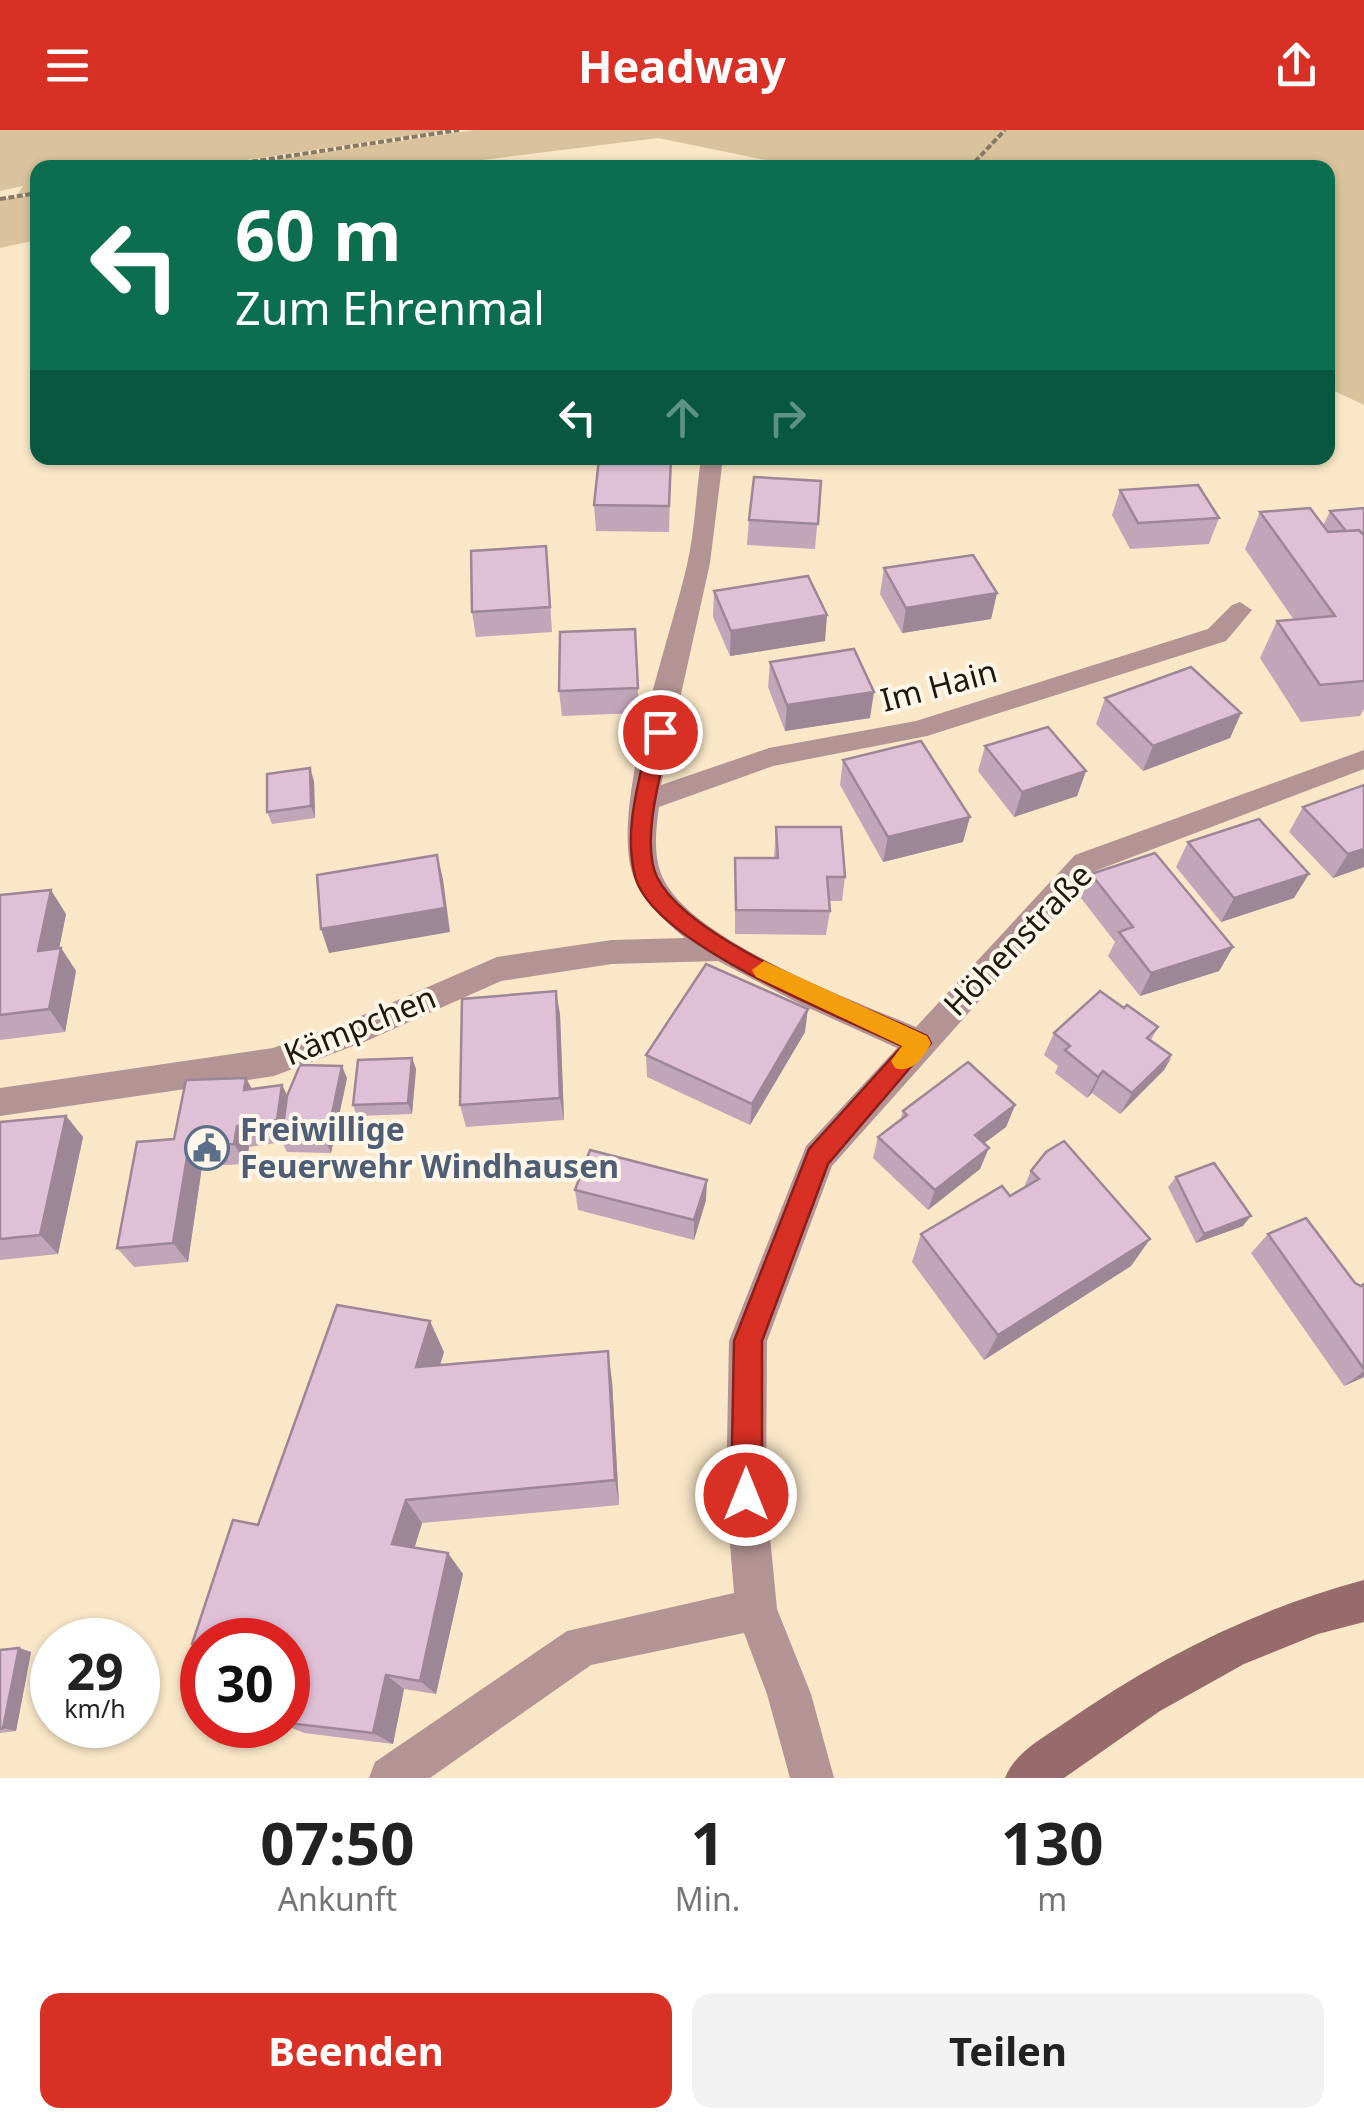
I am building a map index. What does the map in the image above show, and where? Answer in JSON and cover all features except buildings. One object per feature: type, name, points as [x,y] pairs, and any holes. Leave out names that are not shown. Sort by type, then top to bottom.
[{"type":"main road","points":[[1027,1778],[1091,1729],[1202,1661],[1324,1610],[1364,1601]]},
{"type":"street","points":[[711,465],[700,558],[644,802],[642,849],[646,878],[671,909],[718,948],[919,1043]]},
{"type":"street","name":"Im Hain","points":[[644,802],[769,757],[918,730],[1217,636],[1240,610]]},
{"type":"street","name":"Höhenstraße","points":[[812,1778],[789,1694],[756,1608],[746,1495],[748,1341],[818,1157],[1084,863],[1364,759]]},
{"type":"street","name":"Kämpchen","points":[[0,1102],[274,1062],[358,1031],[497,970],[612,952],[718,948]]},
{"type":"street","points":[[391,1778],[582,1646],[756,1608]]},
{"type":"path","points":[[262,160],[459,130]]},
{"type":"path","points":[[977,160],[1005,130]]},
{"type":"path","points":[[1,199],[30,194]]},
{"type":"shaded area","points":[[0,130],[449,130],[246,160],[30,160],[30,193],[17,195],[23,186],[0,191]]},
{"type":"shaded area","points":[[474,130],[1364,130],[1364,405],[1335,391],[1335,160],[766,160],[658,138],[483,160],[275,160]]},
{"type":"shaded area","points":[[30,196],[30,242],[0,248],[0,199]]},
{"type":"slow traffic","points":[[764,970],[919,1043],[903,1061]]},
{"type":"place","name":"Freiwillige Feuerwehr Windhausen","points":[[207,1148]]},
{"type":"route","points":[[660,732],[644,802],[642,849],[646,878],[671,909],[718,948],[919,1043],[818,1157],[748,1341],[746,1495]]}]
